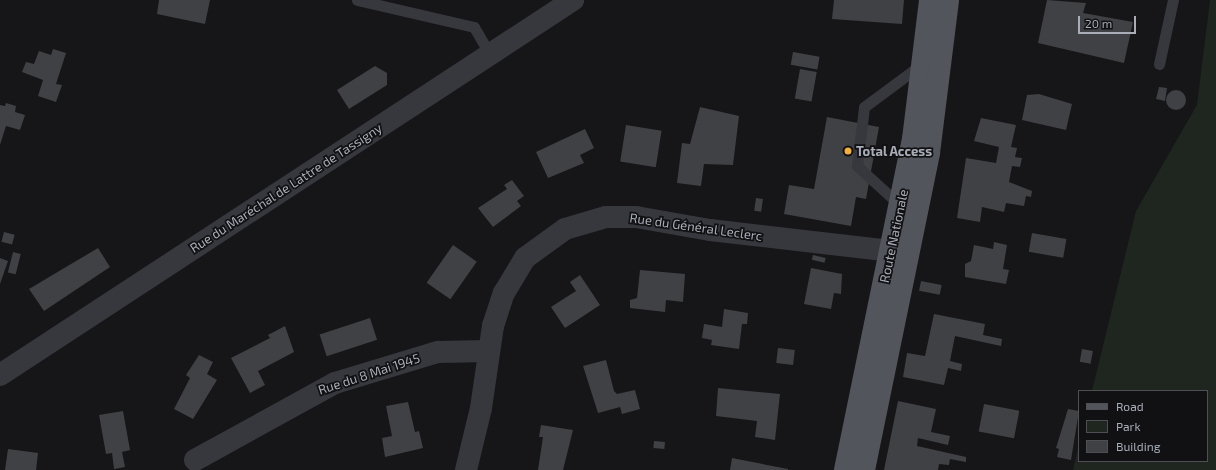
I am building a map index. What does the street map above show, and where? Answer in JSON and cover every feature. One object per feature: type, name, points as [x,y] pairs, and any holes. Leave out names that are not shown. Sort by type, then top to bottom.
[{"type":"main road","name":"Route Nationale","points":[[864,470],[900,252],[900,206],[924,62],[930,0]]},
{"type":"main road","name":"Route Nationale","points":[[845,470],[936,114],[948,0]]},
{"type":"street","name":"Rue du Maréchal de Lattre de Tassigny","points":[[0,375],[573,0]]},
{"type":"street","name":"Rue du Général Leclerc","points":[[466,470],[481,408],[488,351],[498,307],[517,269],[536,247],[556,233],[589,220],[636,217],[710,230],[900,252]]},
{"type":"street","name":"Rue du 8 Mai 1945","points":[[195,460],[335,383],[438,352],[488,351]]},
{"type":"lane","points":[[357,0],[474,27],[490,55]]},
{"type":"lane","points":[[1159,64],[1173,0]]},
{"type":"lane","points":[[900,206],[857,166],[864,107],[924,62]]},
{"type":"green space","points":[[1210,0],[1216,0],[1216,470],[1073,470],[1078,448],[1078,462],[1208,462],[1208,390],[1092,390],[1136,211],[1197,105]]},
{"type":"building","points":[[159,0],[210,0],[205,24],[157,14]]},
{"type":"building","points":[[834,0],[904,0],[902,24],[832,19]]},
{"type":"building","points":[[1047,0],[1086,3],[1083,13],[1133,22],[1124,63],[1038,43]]},
{"type":"building","points":[[53,49],[66,53],[56,84],[62,85],[56,102],[38,96],[43,80],[22,72],[26,62],[34,64],[39,51],[51,55]]},
{"type":"building","points":[[793,52],[820,57],[817,69],[791,65]]},
{"type":"building","points":[[375,66],[387,73],[387,85],[349,109],[337,90]]},
{"type":"building","points":[[800,69],[817,72],[812,101],[795,99]]},
{"type":"building","points":[[1159,87],[1167,88],[1165,101],[1156,99]]},
{"type":"building","points":[[1172,90],[1180,90],[1186,96],[1186,104],[1180,110],[1172,110],[1166,104],[1166,96]]},
{"type":"building","points":[[1039,94],[1072,104],[1066,130],[1022,120],[1027,95]]},
{"type":"building","points":[[6,103],[16,106],[15,112],[25,115],[20,130],[6,126],[0,145],[0,105],[5,106]]},
{"type":"building","points":[[700,107],[739,116],[733,165],[704,164],[701,186],[677,183],[682,143],[690,144]]},
{"type":"building","points":[[827,117],[879,127],[866,199],[856,197],[851,226],[784,214],[789,185],[814,189]]},
{"type":"building","points":[[981,118],[1016,125],[1011,147],[1017,148],[1015,157],[1022,158],[1020,167],[1012,166],[1009,182],[1032,191],[1031,197],[1026,196],[1024,206],[1006,203],[1004,212],[982,207],[980,222],[957,218],[966,158],[996,163],[999,147],[974,141]]},
{"type":"building","points":[[626,125],[662,131],[656,167],[620,162]]},
{"type":"building","points":[[585,129],[594,148],[580,155],[584,163],[548,178],[536,152]]},
{"type":"building","points":[[512,180],[524,196],[517,201],[521,206],[493,227],[478,208],[507,189],[504,185]]},
{"type":"building","points":[[756,198],[763,199],[761,212],[754,211]]},
{"type":"building","points":[[4,232],[15,235],[12,245],[1,242]]},
{"type":"building","points":[[1032,233],[1066,239],[1063,258],[1029,252]]},
{"type":"building","points":[[994,242],[1007,245],[1003,269],[1009,270],[1006,284],[965,277],[965,264],[971,261],[974,245],[993,249]]},
{"type":"building","points":[[453,245],[477,262],[450,299],[427,283]]},
{"type":"building","points":[[98,248],[110,267],[44,311],[29,289]]},
{"type":"building","points":[[13,252],[21,254],[16,274],[8,272]]},
{"type":"building","points":[[813,255],[826,258],[825,263],[812,260]]},
{"type":"building","points":[[0,258],[8,261],[0,284]]},
{"type":"building","points":[[811,268],[842,274],[841,294],[834,293],[831,309],[804,304]]},
{"type":"building","points":[[640,270],[685,274],[683,302],[666,300],[665,312],[630,308],[630,300],[637,298]]},
{"type":"building","points":[[580,275],[600,305],[565,328],[551,307],[576,291],[570,282]]},
{"type":"building","points":[[921,281],[942,285],[940,295],[919,291]]},
{"type":"building","points":[[724,309],[748,313],[747,324],[742,324],[739,349],[711,345],[712,340],[702,338],[704,324],[722,327]]},
{"type":"building","points":[[934,314],[985,324],[983,335],[1002,339],[1001,346],[955,336],[950,361],[962,364],[961,371],[948,368],[944,385],[903,377],[907,353],[925,356]]},
{"type":"building","points":[[370,318],[377,340],[327,356],[320,334]]},
{"type":"building","points":[[285,326],[294,352],[258,371],[265,385],[250,393],[231,358],[270,338],[268,335]]},
{"type":"building","points":[[778,348],[795,350],[793,365],[776,363]]},
{"type":"building","points":[[1082,349],[1093,351],[1091,364],[1080,362]]},
{"type":"building","points":[[199,355],[213,362],[207,374],[217,380],[193,419],[174,409],[190,378],[186,375]]},
{"type":"building","points":[[606,360],[614,391],[617,394],[635,390],[640,409],[622,414],[620,407],[598,413],[583,366]]},
{"type":"building","points":[[718,388],[780,394],[775,440],[755,437],[757,421],[716,416]]},
{"type":"building","points":[[898,401],[936,409],[931,432],[950,436],[948,445],[918,438],[917,446],[966,457],[966,462],[950,459],[949,465],[939,464],[938,470],[884,470]]},
{"type":"building","points":[[408,402],[415,432],[419,431],[423,448],[385,457],[382,438],[392,436],[386,406]]},
{"type":"building","points":[[984,404],[1019,411],[1014,438],[979,431]]},
{"type":"building","points":[[1068,409],[1078,411],[1071,460],[1057,457],[1059,449],[1056,448]]},
{"type":"building","points":[[123,411],[130,450],[122,452],[125,467],[114,469],[112,453],[106,454],[99,415]]},
{"type":"building","points":[[541,425],[573,430],[563,470],[538,470],[543,437],[539,437]]},
{"type":"building","points":[[654,441],[665,442],[664,449],[653,448]]},
{"type":"building","points":[[8,449],[38,453],[36,470],[5,470]]},
{"type":"building","points":[[732,458],[788,469],[788,470],[730,470]]},
{"type":"place","name":"Total Access","points":[[848,151]]}]
